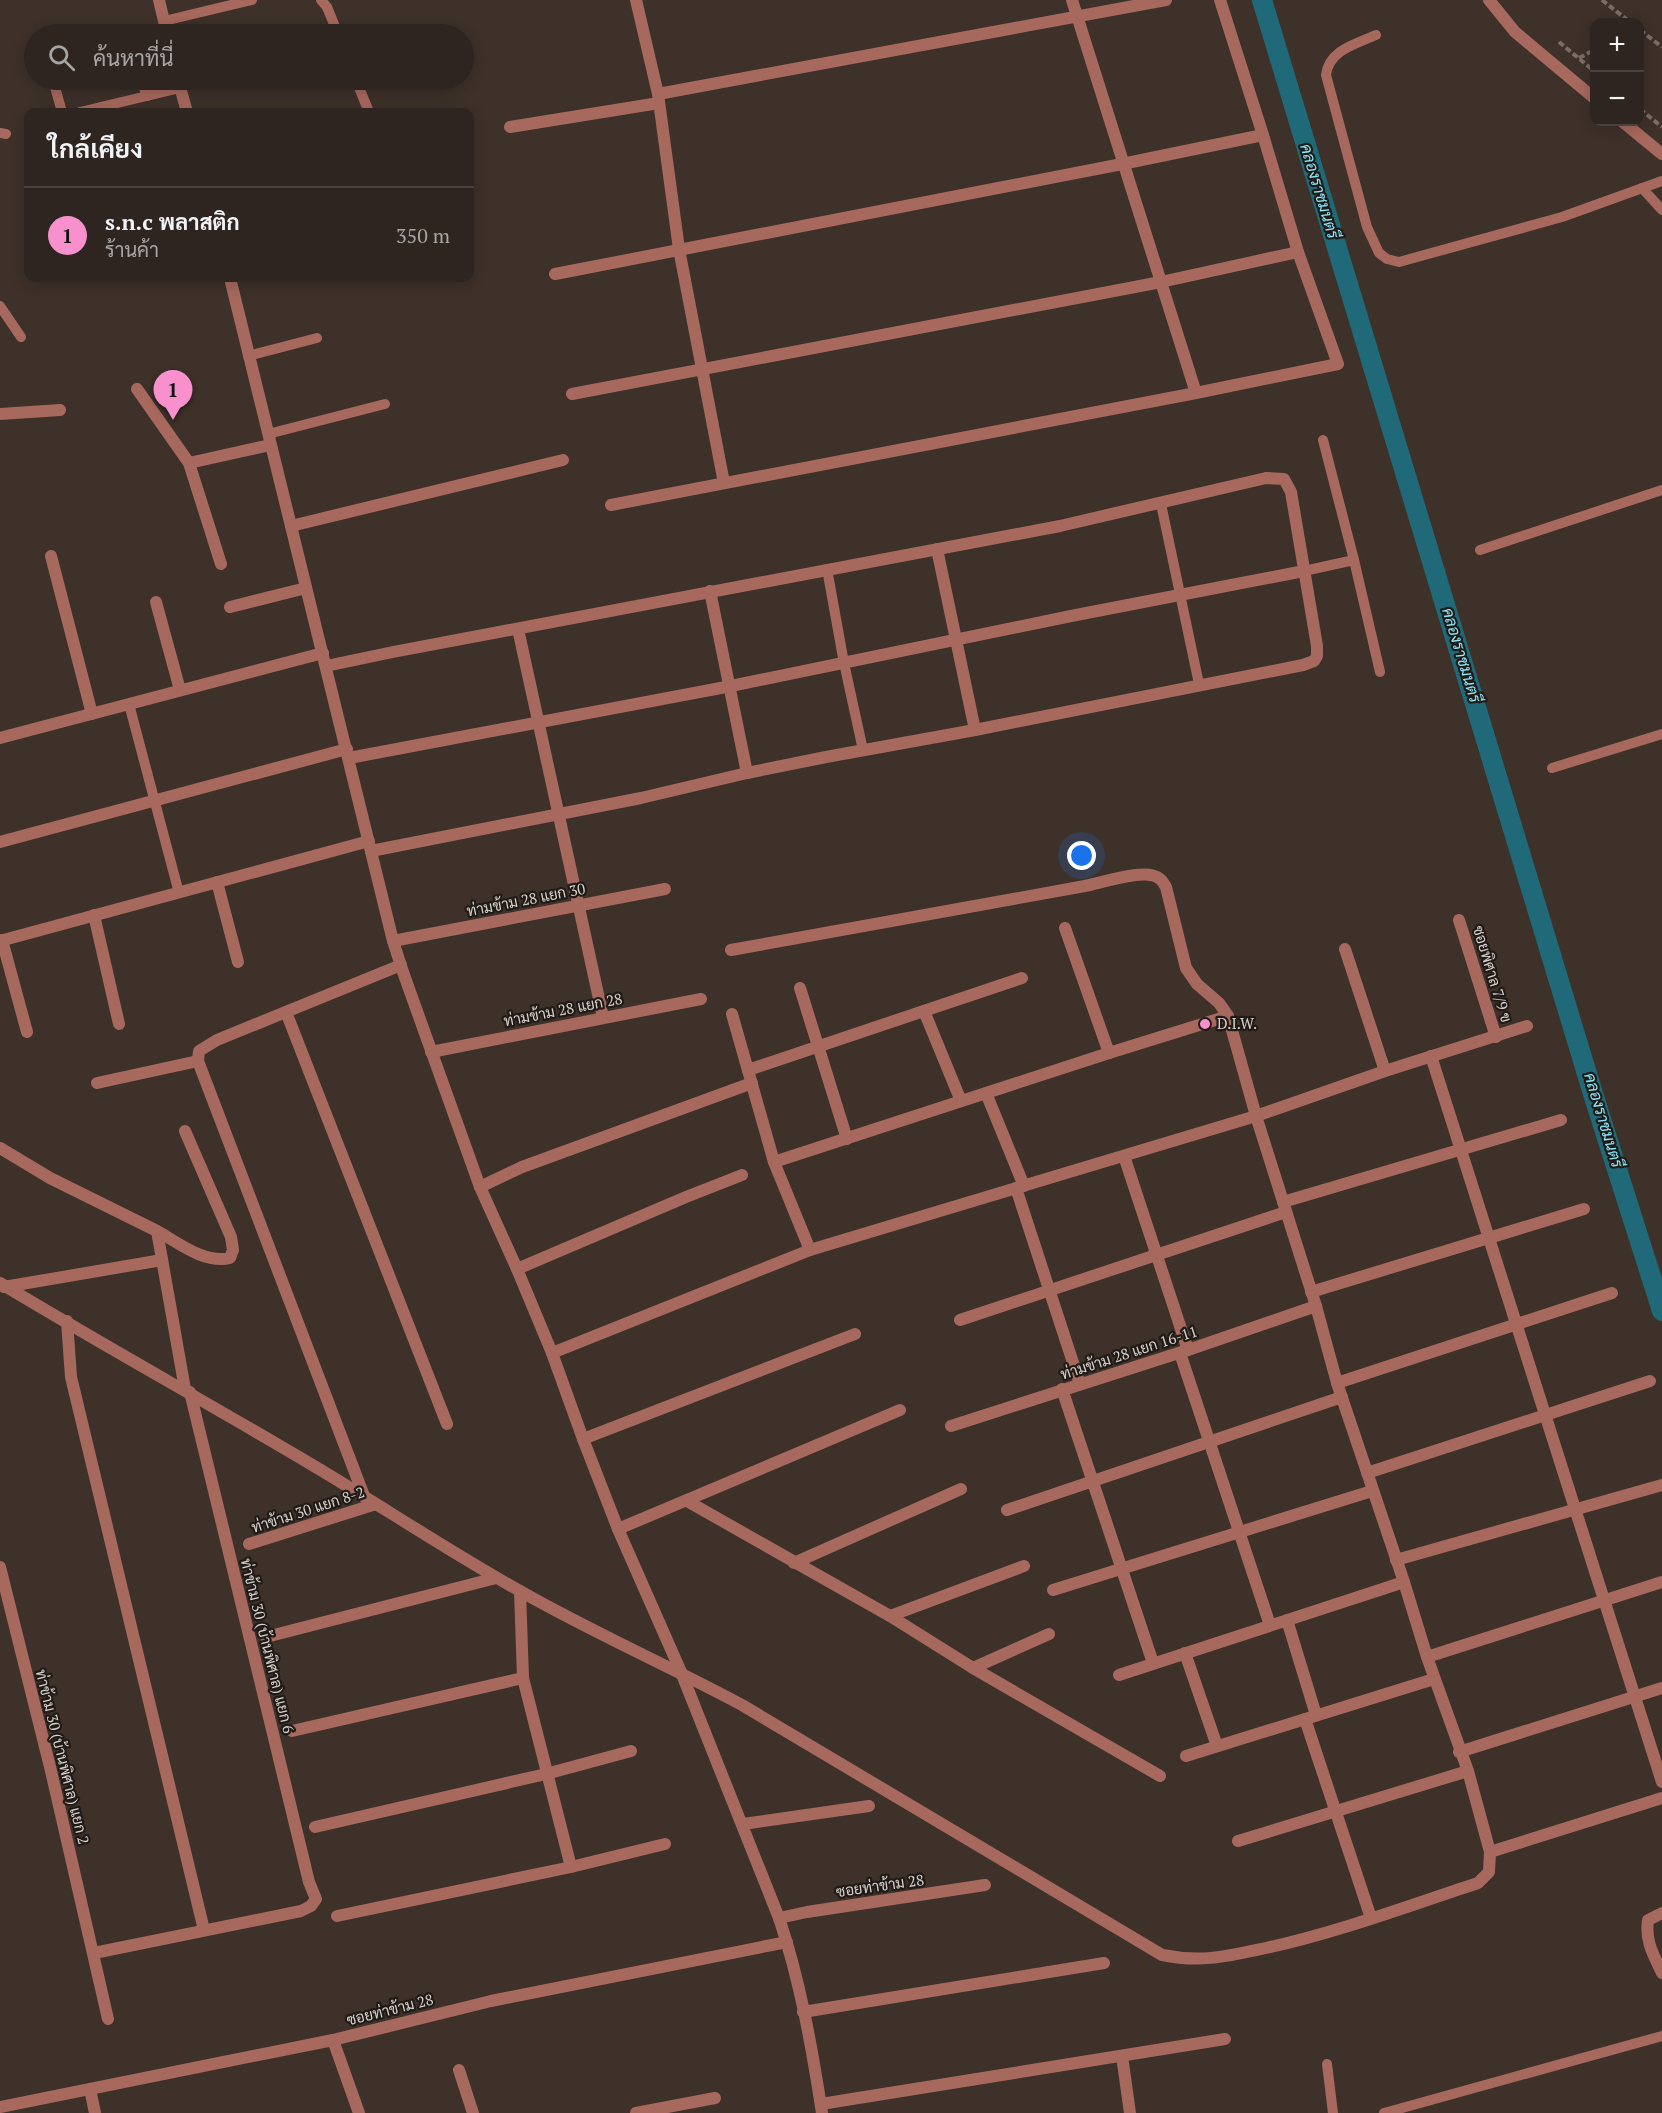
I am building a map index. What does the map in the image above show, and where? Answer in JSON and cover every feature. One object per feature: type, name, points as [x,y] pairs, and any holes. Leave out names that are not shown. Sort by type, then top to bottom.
[{"type":"street","points":[[159,0],[165,24]]},
{"type":"street","points":[[636,0],[658,98],[679,249],[724,483]]},
{"type":"street","points":[[1072,0],[1196,393]]},
{"type":"street","points":[[510,127],[1166,0]]},
{"type":"street","points":[[611,505],[1338,364],[1298,252],[1220,0]]},
{"type":"street","points":[[1489,0],[1515,32],[1590,95]]},
{"type":"street","points":[[181,90],[186,108]]},
{"type":"street","points":[[1628,126],[1662,154]]},
{"type":"street","points":[[555,274],[1263,135]]},
{"type":"street","points":[[572,394],[1161,282],[1298,252]]},
{"type":"street","points":[[231,282],[393,941],[480,1187],[552,1353],[618,1529],[681,1672],[779,1918],[787,1942],[803,2012],[822,2108],[1225,2039]]},
{"type":"street","points":[[137,389],[189,463],[221,564]]},
{"type":"street","points":[[0,414],[60,410]]},
{"type":"street","points":[[189,463],[269,439]]},
{"type":"street","points":[[291,526],[563,460]]},
{"type":"street","points":[[27,1032],[1,941],[217,882],[370,846],[641,798],[747,773],[975,730],[1314,661],[1317,656],[1317,646],[1291,492],[1284,480],[1277,477],[1060,526],[326,666]]},
{"type":"street","points":[[937,549],[975,730]]},
{"type":"street","points":[[51,556],[92,714]]},
{"type":"street","points":[[0,842],[154,800],[348,754],[537,723],[729,687],[956,639],[1304,571]]},
{"type":"street","points":[[230,607],[306,588]]},
{"type":"street","points":[[710,591],[747,773]]},
{"type":"street","points":[[156,602],[180,690]]},
{"type":"street","points":[[518,629],[603,1017]]},
{"type":"street","points":[[0,738],[323,653]]},
{"type":"street","points":[[2,1286],[187,1391],[520,1592],[742,1705],[1162,1955],[1186,1959],[1217,1958],[1308,1939],[1478,1883],[1489,1872],[1490,1852],[1468,1771],[1459,1752],[1434,1679],[1337,1383],[1228,1016],[1219,1002],[1197,984],[1186,968],[1166,887],[1161,879],[1150,874],[1138,875],[1063,891],[731,950]]},
{"type":"street","points":[[217,882],[238,962]]},
{"type":"street","name":"ท่ามข้าม 28 แยก 30","points":[[393,941],[665,889]]},
{"type":"street","points":[[94,915],[119,1024]]},
{"type":"street","name":"ซอยพิศาล 7/9 ข","points":[[1460,920],[1496,1036]]},
{"type":"street","points":[[1065,927],[1109,1053]]},
{"type":"street","points":[[1345,949],[1385,1071]]},
{"type":"street","points":[[364,1496],[198,1061],[199,1051],[205,1046],[401,965]]},
{"type":"street","points":[[747,1070],[1022,978]]},
{"type":"street","points":[[800,988],[847,1139]]},
{"type":"street","name":"ท่ามข้าม 28 แยก 28","points":[[431,1052],[701,999]]},
{"type":"street","points":[[924,1011],[961,1101]]},
{"type":"street","points":[[286,1012],[447,1424]]},
{"type":"street","points":[[732,1014],[774,1162],[810,1250]]},
{"type":"street","points":[[774,1162],[1228,1016]]},
{"type":"street","points":[[552,1353],[810,1250],[1256,1116],[1385,1071],[1527,1026]]},
{"type":"street","points":[[1431,1056],[1662,1782]]},
{"type":"street","points":[[97,1083],[198,1061]]},
{"type":"street","points":[[480,1187],[522,1167],[752,1083]]},
{"type":"street","points":[[986,1093],[1020,1187],[1080,1384]]},
{"type":"street","points":[[960,1320],[1158,1255],[1285,1207],[1461,1149],[1561,1120]]},
{"type":"street","points":[[0,1148],[50,1178],[206,1257],[218,1260],[230,1258],[233,1250],[231,1237],[185,1131]]},
{"type":"street","points":[[1125,1156],[1158,1255],[1209,1442],[1270,1625]]},
{"type":"street","points":[[517,1269],[742,1175]]},
{"type":"street","points":[[1311,1292],[1584,1209]]},
{"type":"street","name":"ท่าข้าม 30 (บ้านพิศาล) แยก 6","points":[[157,1232],[187,1391],[309,1882],[316,1899],[311,1906],[301,1911],[204,1930]]},
{"type":"street","points":[[2,1286],[162,1260]]},
{"type":"street","points":[[1337,1383],[1612,1293]]},
{"type":"street","name":"ท่ามข้าม 28 แยก 16-11","points":[[951,1426],[1184,1352],[1316,1306]]},
{"type":"street","points":[[67,1321],[71,1377],[204,1930],[94,1953]]},
{"type":"street","points":[[583,1440],[855,1334]]},
{"type":"street","points":[[1367,1473],[1650,1381]]},
{"type":"street","points":[[1062,1389],[1153,1663]]},
{"type":"street","points":[[1007,1510],[1342,1397]]},
{"type":"street","points":[[618,1529],[900,1410]]},
{"type":"street","points":[[1396,1560],[1662,1485]]},
{"type":"street","points":[[794,1563],[961,1489]]},
{"type":"street","points":[[1053,1590],[1372,1491]]},
{"type":"street","points":[[687,1501],[890,1616],[973,1668],[1160,1776]]},
{"type":"street","name":"ท่าข้าม 30 แยก 8-2","points":[[249,1544],[376,1504]]},
{"type":"street","points":[[890,1616],[1024,1566]]},
{"type":"street","name":"ท่าข้าม 30 (บ้านพิศาล) แยก 2","points":[[0,1567],[108,2019]]},
{"type":"street","points":[[266,1637],[496,1578]]},
{"type":"street","points":[[1119,1674],[1404,1582]]},
{"type":"street","points":[[1427,1657],[1662,1582]]},
{"type":"street","points":[[520,1592],[523,1678],[571,1867]]},
{"type":"street","points":[[1287,1620],[1336,1811],[1371,1918]]},
{"type":"street","points":[[973,1668],[1048,1634]]},
{"type":"street","points":[[1185,1653],[1217,1746]]},
{"type":"street","points":[[292,1731],[523,1678]]},
{"type":"street","points":[[1186,1756],[1434,1679]]},
{"type":"street","points":[[1459,1752],[1662,1688]]},
{"type":"street","points":[[315,1827],[546,1774],[631,1751]]},
{"type":"street","points":[[1238,1841],[1468,1771]]},
{"type":"street","points":[[1490,1852],[1662,1798]]},
{"type":"street","points":[[743,1824],[869,1806]]},
{"type":"street","points":[[337,1916],[571,1867],[665,1844]]},
{"type":"street","name":"ซอยท่าข้าม 28","points":[[779,1918],[985,1885]]},
{"type":"street","points":[[1662,1913],[1648,1920],[1646,1932],[1648,1944],[1662,1973]]},
{"type":"street","name":"ซอยท่าข้าม 28","points":[[0,2107],[333,2040],[491,2001],[787,1942]]},
{"type":"street","points":[[803,2012],[1104,1963]]},
{"type":"street","points":[[333,2040],[359,2113]]},
{"type":"street","points":[[1122,2056],[1130,2113]]},
{"type":"street","points":[[459,2070],[473,2113]]},
{"type":"street","points":[[90,2089],[95,2113]]},
{"type":"street","points":[[636,2113],[715,2098]]},
{"type":"lane","points":[[164,21],[252,0]]},
{"type":"lane","points":[[321,0],[327,7],[334,24]]},
{"type":"lane","points":[[1376,35],[1336,54],[1329,61],[1326,75],[1367,227],[1379,253],[1387,259],[1399,262],[1562,217],[1662,181]]},
{"type":"lane","points":[[56,90],[61,108]]},
{"type":"lane","points":[[145,90],[147,96]]},
{"type":"lane","points":[[98,108],[163,90]]},
{"type":"lane","points":[[360,90],[367,108]]},
{"type":"lane","points":[[1642,188],[1662,210]]},
{"type":"lane","points":[[0,306],[21,337]]},
{"type":"lane","points":[[249,356],[317,338]]},
{"type":"lane","points":[[269,439],[385,404]]},
{"type":"lane","points":[[1323,440],[1380,672]]},
{"type":"lane","points":[[1480,550],[1662,490]]},
{"type":"lane","points":[[1161,504],[1199,684]]},
{"type":"lane","points":[[1304,571],[1354,560]]},
{"type":"lane","points":[[827,569],[863,750]]},
{"type":"lane","points":[[129,704],[179,893]]},
{"type":"lane","points":[[1552,768],[1662,734]]},
{"type":"lane","points":[[1384,2113],[1662,2036]]},
{"type":"lane","points":[[1327,2064],[1333,2113]]},
{"type":"path","points":[[1602,0],[1625,18]]},
{"type":"path","points":[[1644,33],[1662,47]]},
{"type":"path","points":[[1559,42],[1590,68]]},
{"type":"path","points":[[1578,58],[1590,52]]},
{"type":"path","points":[[1644,112],[1662,127]]},
{"type":"waterway","name":"คลองราชมนตรี","points":[[1262,0],[1594,1097],[1662,1311]]},
{"type":"place","name":"s.n.c พลาสติก","points":[[173,420]]},
{"type":"place","name":"D.I.W.","points":[[1205,1024]]}]
